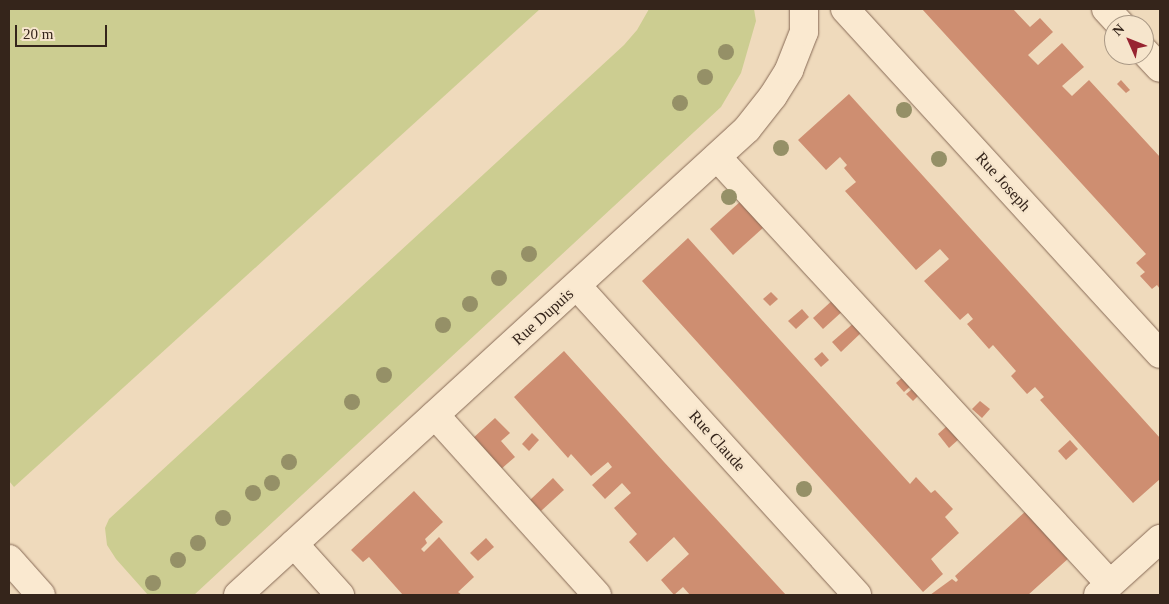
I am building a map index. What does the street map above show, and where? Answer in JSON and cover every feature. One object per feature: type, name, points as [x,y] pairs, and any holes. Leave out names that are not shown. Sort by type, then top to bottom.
[{"type":"street","name":"Rue Dupuis","points":[[238,595],[747,130],[773,96],[789,70],[804,32],[804,9]]},
{"type":"street","name":"Rue Joseph","points":[[845,9],[1160,354]]},
{"type":"street","points":[[718,157],[1104,590],[1160,539]]},
{"type":"street","name":"Rue Claude","points":[[577,286],[857,595]]},
{"type":"street","points":[[435,416],[597,595]]},
{"type":"street","points":[[294,544],[340,595]]},
{"type":"street","points":[[9,558],[41,595]]},
{"type":"green space","points":[[9,9],[540,9],[14,487],[9,481]]},
{"type":"green space","points":[[649,9],[754,9],[756,21],[741,73],[721,107],[194,595],[148,595],[116,559],[107,545],[105,528],[109,519],[624,45],[637,30]]},
{"type":"building","points":[[922,9],[1013,9],[1030,27],[1040,18],[1053,32],[1028,55],[1038,65],[1062,43],[1084,67],[1062,86],[1072,96],[1089,80],[1160,157],[1160,289],[1157,285],[1152,289],[1140,276],[1145,272],[1136,263],[1146,254]]},
{"type":"building","points":[[1121,80],[1130,90],[1126,93],[1117,84]]},
{"type":"building","points":[[849,94],[1160,438],[1160,479],[1133,503],[1040,400],[1044,397],[1035,387],[1027,394],[1011,376],[1016,371],[993,345],[989,349],[967,324],[973,319],[968,313],[960,320],[924,281],[949,259],[940,249],[916,270],[845,191],[856,182],[844,168],[847,165],[840,157],[826,170],[798,140]]},
{"type":"building","points":[[742,200],[765,226],[733,255],[710,229]]},
{"type":"building","points":[[688,238],[910,484],[916,477],[931,493],[935,490],[953,509],[945,517],[959,533],[931,559],[943,574],[923,592],[642,281]]},
{"type":"building","points":[[771,292],[778,299],[770,306],[763,299]]},
{"type":"building","points":[[835,298],[845,309],[823,329],[813,318]]},
{"type":"building","points":[[802,309],[809,317],[796,329],[788,321]]},
{"type":"building","points":[[855,322],[863,331],[841,352],[832,342]]},
{"type":"building","points":[[564,351],[786,595],[690,595],[683,587],[674,595],[661,580],[689,554],[674,537],[647,562],[629,542],[637,534],[614,508],[631,493],[622,483],[605,499],[592,485],[612,467],[608,462],[591,476],[571,454],[568,458],[514,397]]},
{"type":"building","points":[[822,352],[829,360],[821,367],[814,359]]},
{"type":"building","points":[[905,375],[913,384],[904,392],[896,383]]},
{"type":"building","points":[[917,385],[922,392],[913,401],[906,394]]},
{"type":"building","points":[[980,401],[990,409],[982,418],[972,409]]},
{"type":"building","points":[[495,418],[510,433],[501,441],[515,457],[500,470],[472,439]]},
{"type":"building","points":[[947,426],[959,439],[949,448],[938,434]]},
{"type":"building","points":[[532,433],[539,440],[529,451],[522,444]]},
{"type":"building","points":[[1070,440],[1078,449],[1066,460],[1058,451]]},
{"type":"building","points":[[553,478],[564,490],[541,511],[530,500]]},
{"type":"building","points":[[414,491],[443,522],[425,539],[427,543],[421,549],[424,552],[439,537],[474,577],[458,592],[462,595],[403,595],[369,557],[363,562],[351,550]]},
{"type":"building","points":[[1027,510],[1070,557],[1028,595],[930,595],[952,579],[956,582],[958,580],[955,576]]},
{"type":"building","points":[[486,538],[494,547],[478,561],[470,553]]}]
